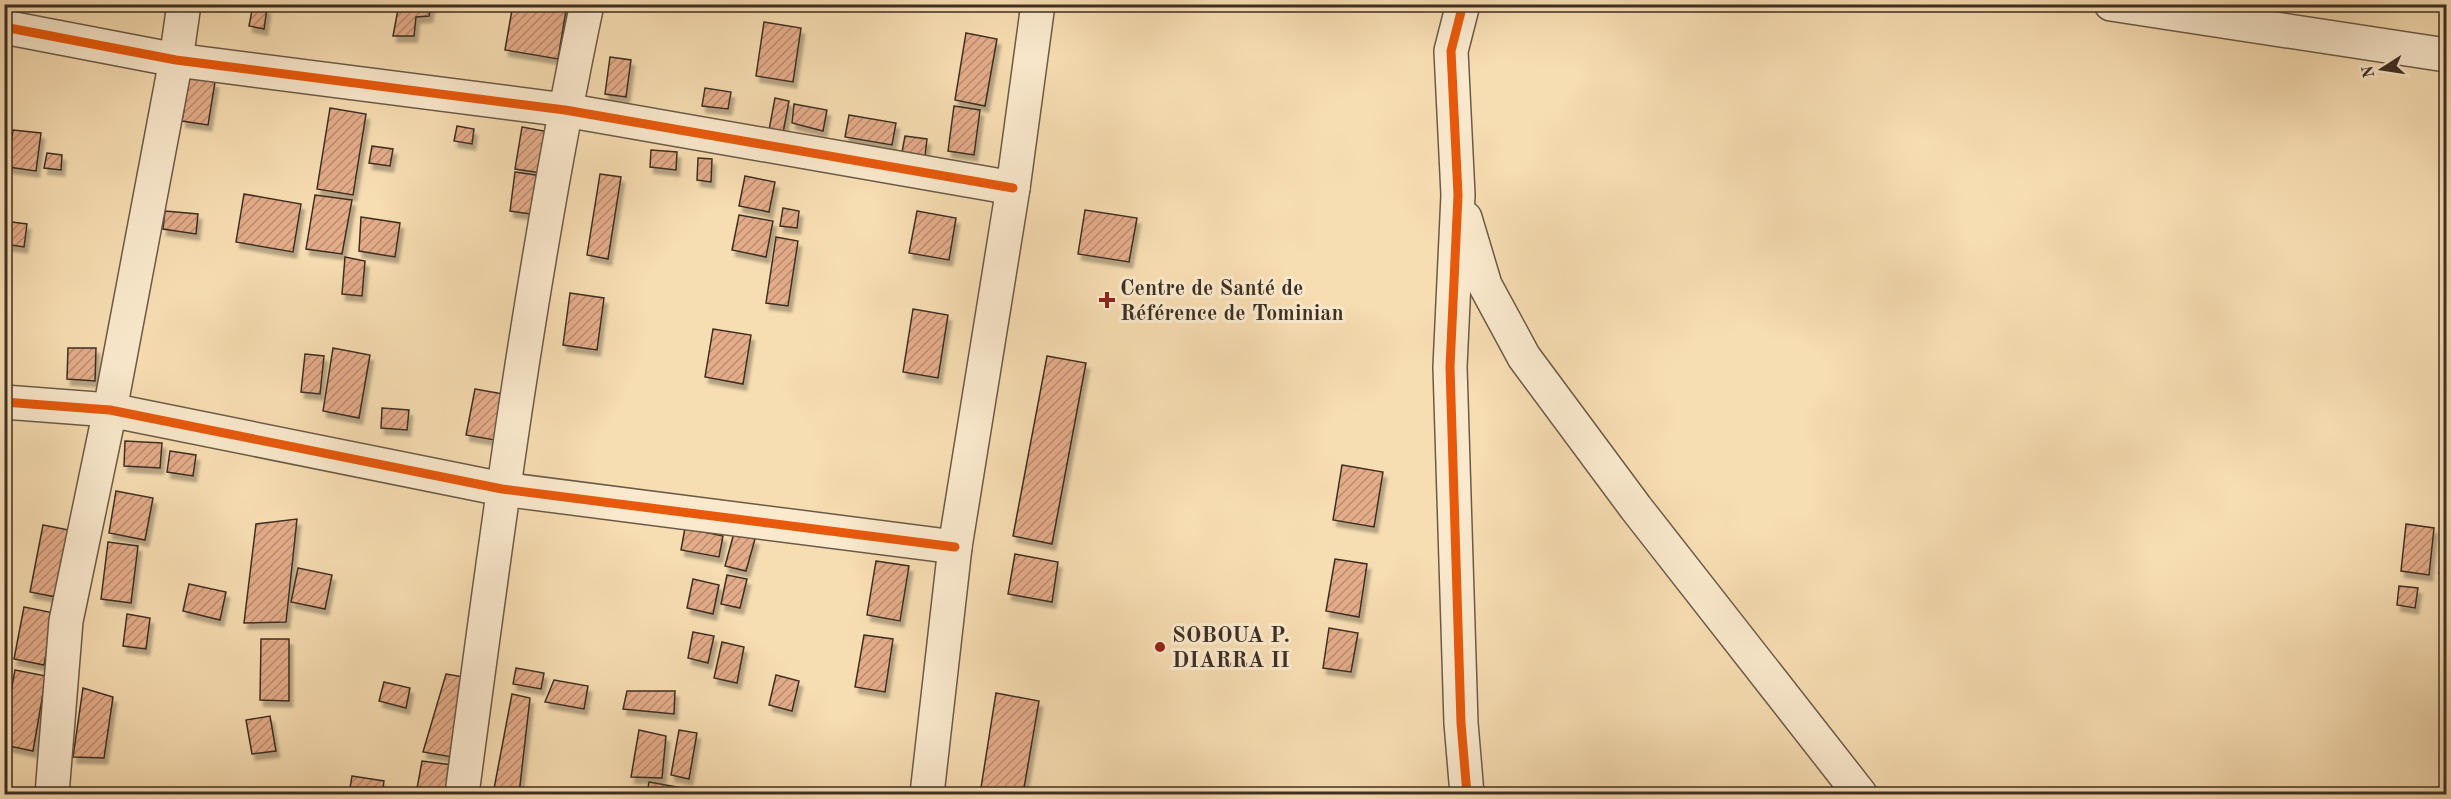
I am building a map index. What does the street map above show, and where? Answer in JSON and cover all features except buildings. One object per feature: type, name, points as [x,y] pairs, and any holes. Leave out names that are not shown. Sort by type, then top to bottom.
[{"type":"street","points":[[52,795],[66,621],[110,410],[176,60],[184,4]]},
{"type":"street","points":[[462,795],[502,489],[565,110],[588,4]]},
{"type":"street","points":[[927,795],[955,547],[1013,188],[1038,4]]},
{"type":"street","points":[[1463,4],[1451,51],[1458,195],[1450,368],[1461,723],[1467,795]]},
{"type":"street","points":[[2118,5],[2446,55]]},
{"type":"street","points":[[4,27],[176,60],[565,110],[1013,188]]},
{"type":"street","points":[[1458,195],[1485,285],[1524,357],[1636,508],[1860,795]]},
{"type":"street","points":[[4,402],[110,410],[502,489],[955,547]]},
{"type":"cycle path","points":[[1463,4],[1451,51],[1458,195],[1450,367],[1461,723],[1467,794]]},
{"type":"cycle path","points":[[4,27],[176,60],[565,110],[1013,188]]},
{"type":"cycle path","points":[[4,402],[110,410],[502,489],[955,547]]},
{"type":"place","name":"Centre de Santé de Référence de Tominian","points":[[1107,300]]},
{"type":"place","name":"SOBOUA P. DIARRA II","points":[[1160,647]]}]
